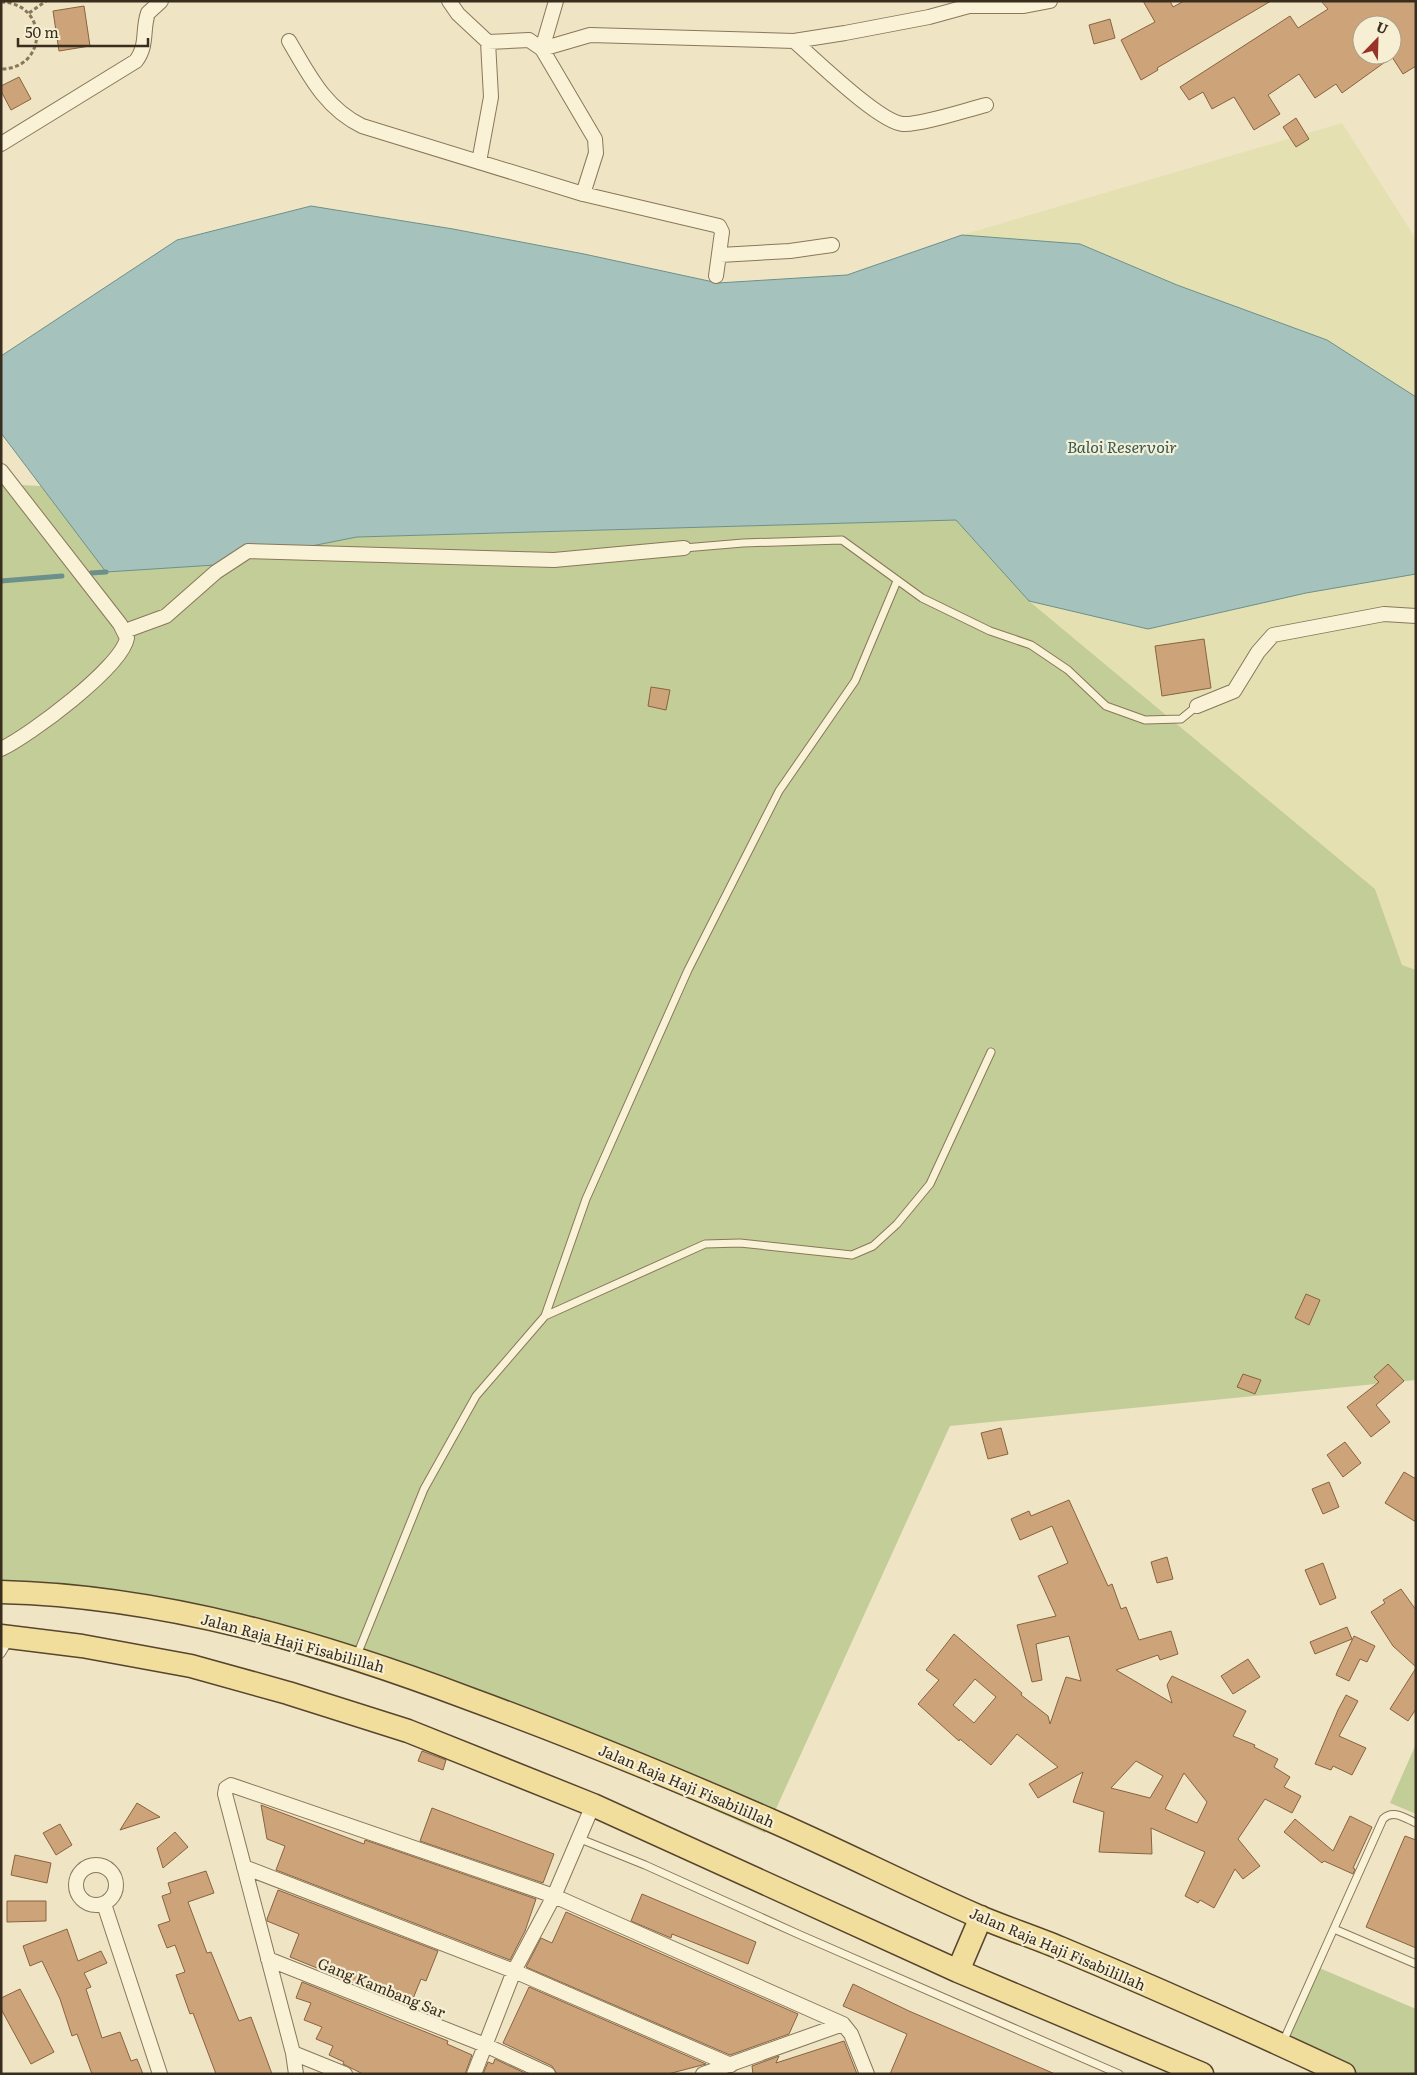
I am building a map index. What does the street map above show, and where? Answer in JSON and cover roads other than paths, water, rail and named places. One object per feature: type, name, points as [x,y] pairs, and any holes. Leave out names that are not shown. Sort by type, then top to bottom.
[{"type":"main road","points":[[1,1578],[43,1593]]},
{"type":"main road","name":"Jalan Raja Haji Fisabilillah","points":[[1,1592],[43,1593],[180,1612],[238,1624],[356,1658],[537,1724],[773,1821],[981,1917],[1066,1951],[1344,2074]]},
{"type":"main road","points":[[5,1642],[82,1646],[182,1664],[288,1692],[408,1731],[593,1805],[958,1971],[1200,2073]]},
{"type":"main road","points":[[958,1971],[981,1917]]},
{"type":"street","points":[[1,144],[136,60],[142,54],[145,44],[148,13],[161,1]]},
{"type":"street","points":[[449,1],[458,14],[488,42],[491,97],[479,162]]},
{"type":"street","points":[[542,49],[556,1]]},
{"type":"street","points":[[542,49],[590,34],[794,41],[929,17],[969,6],[1050,1]]},
{"type":"street","points":[[488,42],[529,40],[542,49],[595,139],[596,152],[583,194]]},
{"type":"street","points":[[289,41],[324,98],[350,120],[362,126],[583,194],[719,226],[722,232],[716,276]]},
{"type":"street","points":[[794,41],[872,109],[894,122],[912,124],[986,105]]},
{"type":"street","points":[[720,255],[790,251],[832,245]]},
{"type":"street","points":[[1,471],[125,631],[127,638],[126,643],[97,679],[25,736],[1,749]]},
{"type":"street","points":[[125,631],[166,616],[216,572],[248,551],[554,560],[684,548]]},
{"type":"street","points":[[1197,706],[1234,691],[1258,652],[1273,634],[1384,614],[1416,616]]},
{"type":"street","points":[[296,2074],[293,2054],[225,1794],[226,1788],[231,1785],[554,1896],[843,2024],[851,2034],[869,2072]]},
{"type":"street","points":[[474,2074],[514,1971],[554,1896],[593,1805]]},
{"type":"street","points":[[244,1867],[514,1971],[732,2065]]},
{"type":"street","points":[[104,1904],[160,2074]]},
{"type":"street","name":"Gang Kambang Sar","points":[[268,1959],[484,2045],[548,2074]]},
{"type":"street","points":[[703,2074],[843,2024]]},
{"type":"street","points":[[293,2054],[345,2074]]},
{"type":"lane","points":[[684,548],[743,543],[842,540],[922,598],[990,631],[1031,645],[1068,670],[1106,706],[1145,720],[1181,719],[1197,706]]},
{"type":"lane","points":[[356,1658],[424,1489],[476,1396],[545,1316],[586,1199],[688,970],[778,791],[855,681],[898,580]]},
{"type":"lane","points":[[545,1316],[705,1244],[740,1243],[852,1255],[873,1246],[897,1224],[930,1184],[991,1052]]},
{"type":"lane","points":[[1282,2045],[1382,1818],[1387,1814],[1394,1813],[1416,1823]]},
{"type":"lane","points":[[578,1838],[645,1865],[1118,2074]]},
{"type":"lane","points":[[1334,1929],[1416,1964]]},
{"type":"water","name":"Baloi Reservoir","points":[[311,206],[453,229],[584,254],[718,283],[847,275],[962,235],[1080,244],[1177,285],[1327,340],[1416,397],[1416,574],[1306,593],[1148,629],[1029,601],[956,520],[357,537],[215,565],[106,572],[1,433],[1,356],[177,240]]},
{"type":"waterway","points":[[91,573],[106,572]]},
{"type":"waterway","points":[[1,581],[62,576]]}]
